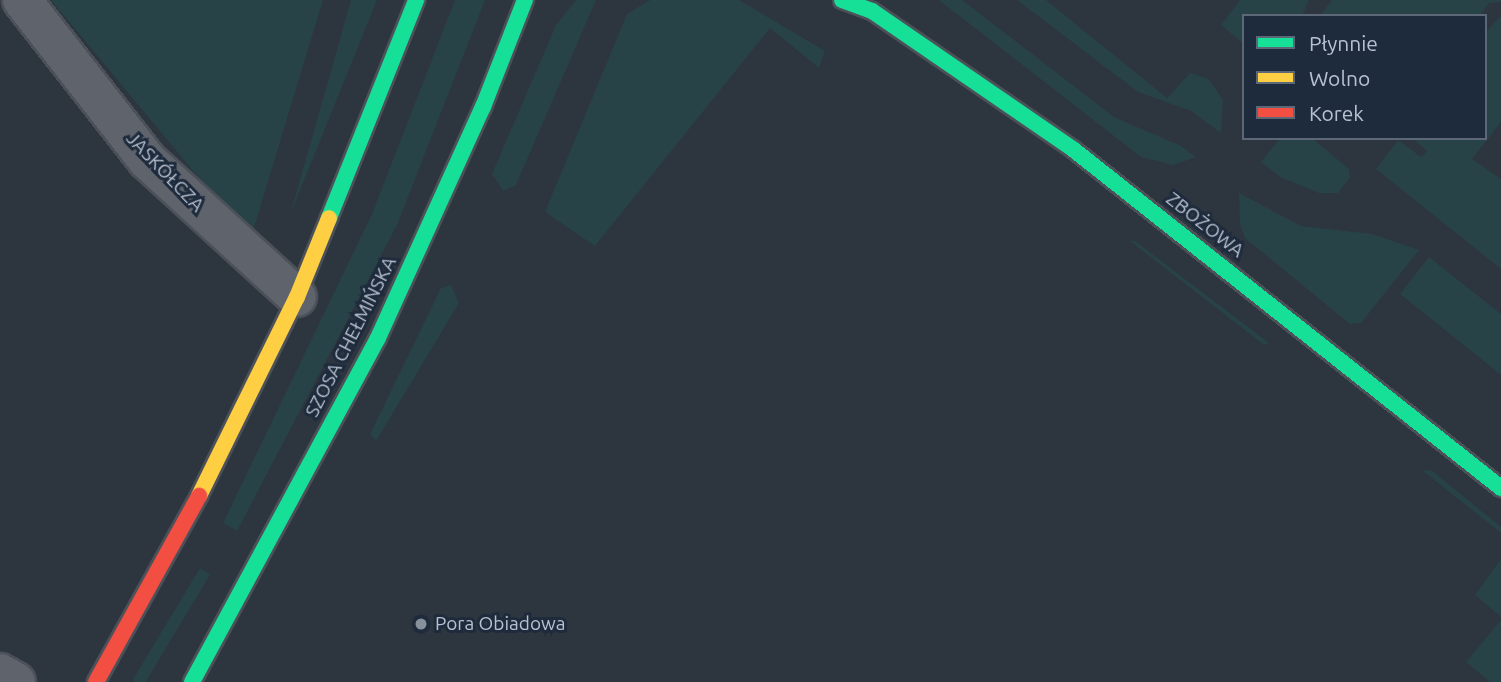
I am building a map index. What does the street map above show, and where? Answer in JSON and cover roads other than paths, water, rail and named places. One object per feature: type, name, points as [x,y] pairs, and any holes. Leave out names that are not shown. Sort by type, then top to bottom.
[{"type":"main road","points":[[96,682],[187,521],[297,297],[416,0]]},
{"type":"main road","points":[[522,7],[534,0]]},
{"type":"main road","name":"ZBOŻOWA","points":[[842,0],[868,5],[1084,158],[1501,488]]},
{"type":"main road","name":"SZOSA CHEŁMIŃSKA","points":[[197,680],[378,338],[483,107],[522,7]]},
{"type":"street","name":"JASKÓŁCZA","points":[[22,0],[147,160],[297,297]]},
{"type":"street","points":[[0,673],[16,682]]},
{"type":"place","name":"Pora Obiadowa","points":[[421,624]]}]
